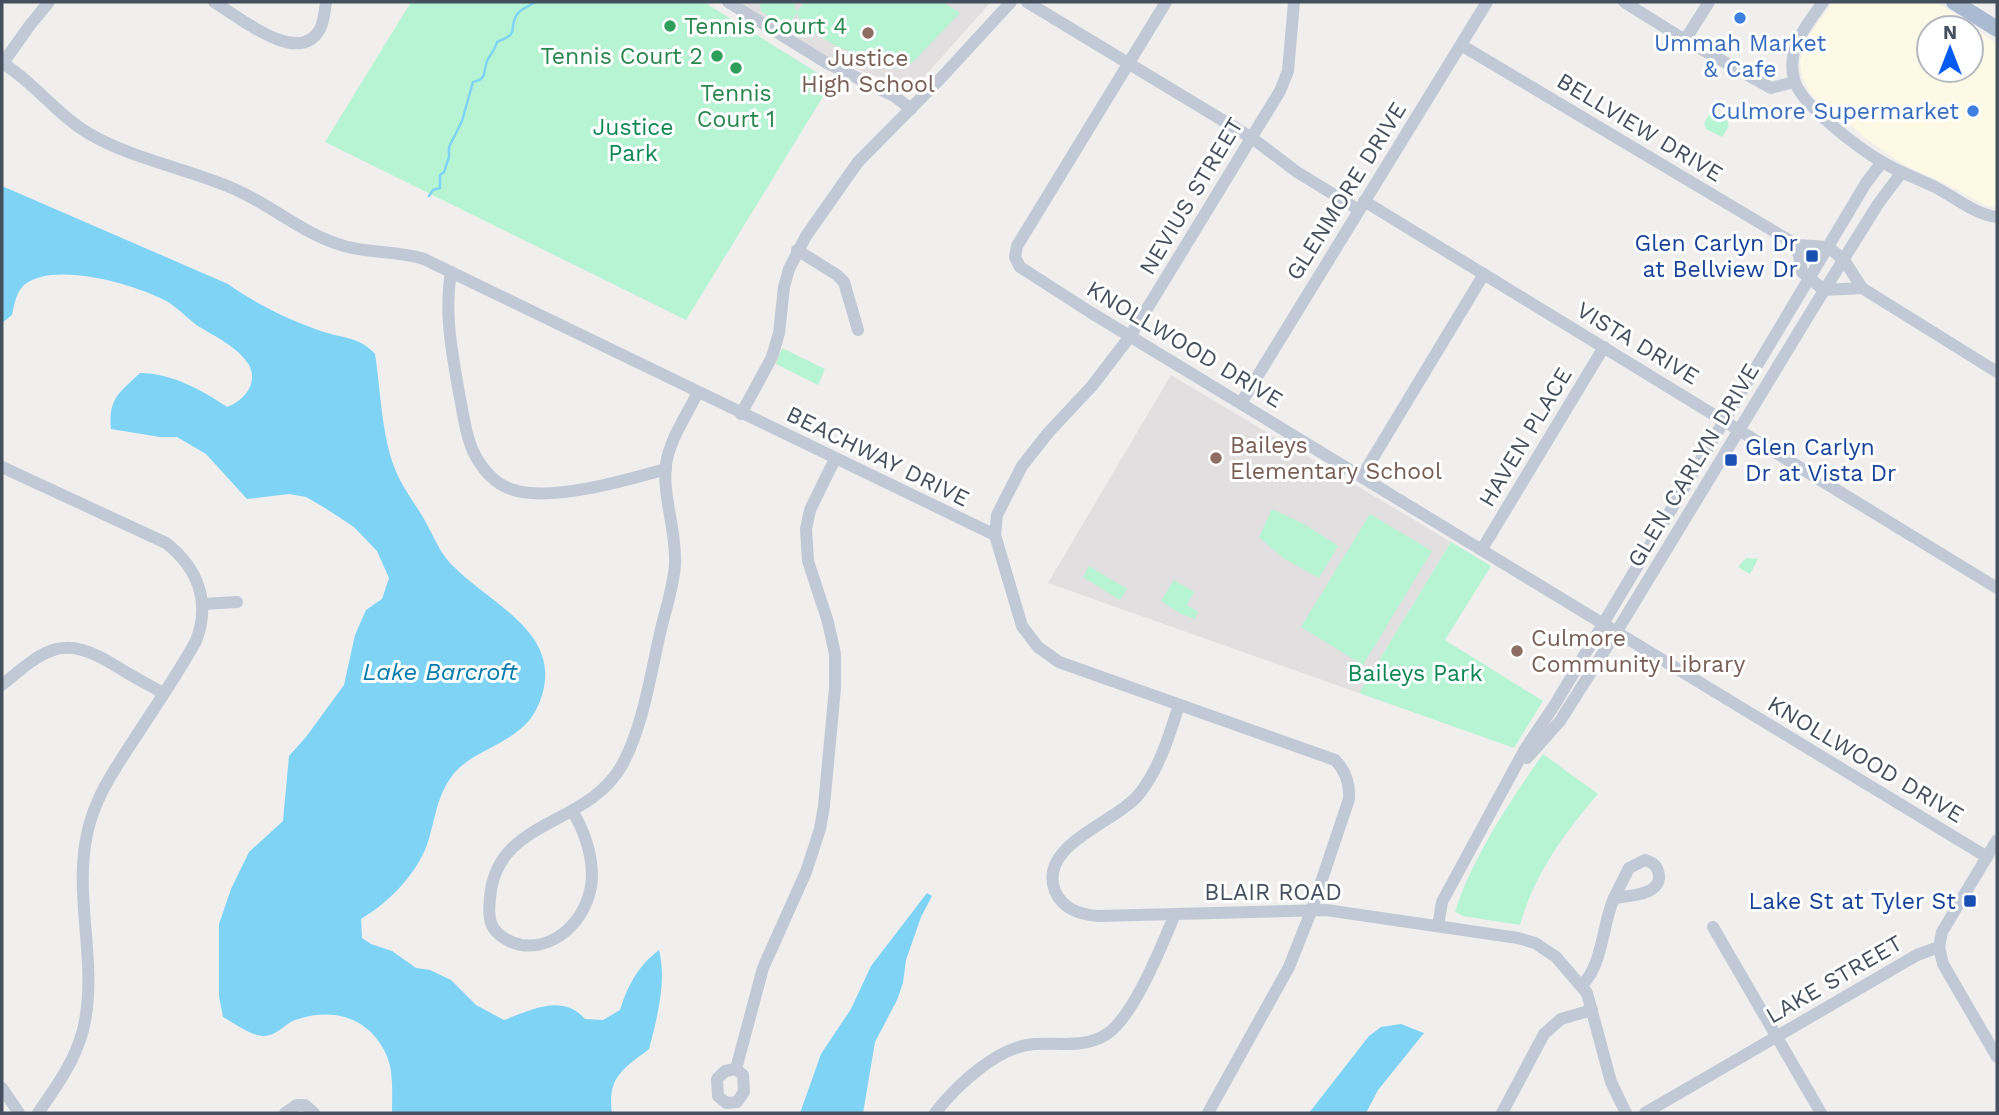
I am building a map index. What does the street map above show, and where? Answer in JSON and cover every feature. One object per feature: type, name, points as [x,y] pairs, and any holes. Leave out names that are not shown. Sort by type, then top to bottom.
[{"type":"main road","points":[[1954,2],[1974,8],[1997,29]]},
{"type":"street","points":[[2,63],[49,2]]},
{"type":"street","points":[[214,2],[278,40],[294,44],[309,40],[319,31],[326,2]]},
{"type":"street","points":[[728,2],[825,62],[894,96],[911,110]]},
{"type":"street","name":"VISTA DRIVE","points":[[1027,2],[1252,138],[1297,172],[1362,205],[1484,274],[1997,588]]},
{"type":"street","points":[[1128,63],[1166,2]]},
{"type":"street","name":"NEVIUS STREET","points":[[995,535],[997,515],[1022,466],[1041,441],[1092,386],[1131,335],[1284,83],[1288,71],[1294,2]]},
{"type":"street","name":"GLENMORE DRIVE","points":[[1241,403],[1487,2]]},
{"type":"street","points":[[1624,2],[1771,88],[1794,82]]},
{"type":"street","points":[[1685,40],[1709,2]]},
{"type":"street","points":[[1823,2],[1797,43],[1792,66],[1794,82],[1814,109],[1882,162],[1981,214],[1997,217]]},
{"type":"street","points":[[741,414],[777,342],[784,287],[797,250],[858,162],[911,110],[1008,4]]},
{"type":"street","name":"BELLVIEW DRIVE","points":[[1461,45],[1797,245],[1828,247]]},
{"type":"street","name":"BEACHWAY DRIVE","points":[[2,63],[22,76],[87,133],[109,144],[236,189],[335,244],[412,256],[451,272],[995,535]]},
{"type":"street","name":"KNOLLWOOD DRIVE","points":[[1128,63],[1017,246],[1017,262],[1023,270],[1987,857]]},
{"type":"street","name":"GLEN CARLYN DRIVE","points":[[1438,926],[1442,902],[1512,774],[1866,183],[1882,162]]},
{"type":"street","name":"GLEN CARLYN DRIVE","points":[[1512,774],[1560,721],[1824,290],[1878,204],[1902,172]]},
{"type":"street","points":[[1797,245],[1802,272],[1824,290],[1863,288]]},
{"type":"street","points":[[1828,247],[1844,260],[1863,288],[1997,372]]},
{"type":"street","points":[[797,250],[844,282],[858,330]]},
{"type":"street","points":[[451,272],[447,317],[464,419],[473,451],[494,479],[512,490],[543,494],[629,479],[666,469]]},
{"type":"street","points":[[1362,476],[1484,274]]},
{"type":"street","name":"HAVEN PLACE","points":[[1482,549],[1604,347]]},
{"type":"street","points":[[572,811],[581,824],[590,861],[592,876],[588,897],[579,917],[565,933],[548,943],[531,946],[516,944],[495,931],[490,921],[491,888],[497,866],[519,841],[591,800],[621,768],[634,735],[675,567],[666,469],[670,450],[698,392]]},
{"type":"street","points":[[736,1069],[763,968],[806,872],[820,829],[824,806],[835,688],[835,654],[828,622],[808,561],[806,529],[810,510],[835,458]]},
{"type":"street","points":[[2,467],[166,543],[177,552],[195,576],[203,604],[196,641],[106,783],[90,819],[81,874],[88,975],[86,1015],[80,1040],[67,1071],[38,1113]]},
{"type":"street","points":[[995,535],[1016,612],[1038,648],[1059,662],[1328,756],[1340,766],[1348,781],[1349,799],[1312,909],[1289,967],[1208,1113]]},
{"type":"street","points":[[203,604],[237,602]]},
{"type":"street","points":[[2,685],[26,665],[45,654],[73,647],[93,652],[163,693]]},
{"type":"street","name":"BLAIR ROAD","points":[[1180,705],[1156,769],[1140,793],[1122,811],[1068,846],[1056,863],[1053,882],[1058,896],[1068,908],[1099,916],[1312,909],[1518,938],[1535,943],[1556,957],[1582,985],[1592,1010],[1611,1082],[1626,1113]]},
{"type":"street","name":"LAKE STREET","points":[[1644,1113],[1917,955],[1939,947],[1942,932],[1997,840]]},
{"type":"street","points":[[1582,985],[1595,970],[1601,937],[1614,898]]},
{"type":"street","points":[[935,1113],[973,1076],[1004,1051],[1035,1044],[1087,1043],[1117,1026],[1150,968],[1175,914]]},
{"type":"street","points":[[1713,927],[1821,1113]]},
{"type":"street","points":[[1939,947],[1943,964],[1997,1057]]},
{"type":"street","points":[[1502,1113],[1544,1034],[1561,1019],[1592,1010]]},
{"type":"street","points":[[2,1088],[19,1113]]},
{"type":"street","points":[[285,1113],[297,1105],[305,1105],[314,1113]]},
{"type":"shaded area","name":"Justice High School","points":[[723,2],[991,2],[915,87],[909,89],[843,64],[837,73]]},
{"type":"shaded area","points":[[1833,2],[1937,2],[1954,14],[1915,14],[1915,84],[1985,84],[1985,36],[1997,44],[1997,208],[1987,206],[1904,165],[1865,138],[1814,98],[1801,72],[1800,60],[1807,38]]},
{"type":"shaded area","name":"Baileys Elementary School","points":[[1171,375],[1451,542],[1359,693],[1048,583]]},
{"type":"green space","name":"Justice Park","points":[[411,2],[704,2],[832,82],[686,320],[325,142]]},
{"type":"green space","points":[[761,2],[797,2],[794,5],[797,12],[804,2],[943,2],[960,13],[911,64],[897,69],[838,47],[802,26],[797,13],[787,28],[762,12]]},
{"type":"green space","points":[[1709,115],[1727,120],[1729,126],[1722,137],[1706,129],[1704,123]]},
{"type":"green space","points":[[782,348],[825,369],[818,385],[776,364]]},
{"type":"green space","points":[[1272,509],[1304,524],[1338,546],[1319,578],[1283,558],[1259,537]]},
{"type":"green space","points":[[1370,514],[1432,551],[1363,665],[1301,627]]},
{"type":"green space","name":"Baileys Park","points":[[1451,542],[1491,566],[1445,640],[1543,701],[1514,748],[1359,693]]},
{"type":"green space","points":[[1746,558],[1758,559],[1750,574],[1738,567]]},
{"type":"green space","points":[[1089,566],[1127,589],[1120,600],[1083,577]]},
{"type":"green space","points":[[1174,580],[1194,592],[1187,605],[1198,612],[1195,619],[1181,614],[1161,601]]},
{"type":"green space","points":[[1543,754],[1598,794],[1552,855],[1533,889],[1520,925],[1463,916],[1455,912],[1481,851]]},
{"type":"water","name":"Lake Barcroft","points":[[2,186],[228,284],[261,305],[297,322],[357,341],[375,354],[387,441],[401,482],[450,563],[524,626],[536,643],[544,662],[545,683],[537,708],[519,730],[471,759],[452,776],[439,801],[422,856],[400,888],[361,919],[362,938],[392,951],[416,968],[430,970],[451,980],[476,1005],[504,1020],[535,1008],[556,1005],[576,1011],[585,1019],[603,1020],[620,1010],[635,977],[659,950],[661,987],[649,1049],[619,1075],[612,1091],[612,1113],[392,1113],[389,1061],[379,1041],[360,1024],[336,1015],[309,1016],[295,1020],[271,1035],[262,1036],[223,1017],[219,996],[219,924],[231,889],[249,852],[283,821],[289,756],[344,685],[355,635],[366,610],[382,599],[389,578],[377,551],[354,527],[306,497],[289,494],[247,499],[206,454],[177,437],[111,429],[111,410],[116,397],[140,373],[163,376],[186,384],[227,407],[239,401],[251,385],[252,372],[239,353],[168,302],[117,283],[75,275],[55,275],[37,278],[24,285],[17,295],[12,315],[2,323]]},
{"type":"water","points":[[927,893],[932,896],[921,917],[906,960],[903,983],[875,1042],[863,1113],[800,1113],[821,1054],[851,1009],[871,966]]},
{"type":"water","points":[[1401,1024],[1424,1033],[1378,1090],[1366,1113],[1309,1113],[1369,1036],[1381,1027]]},
{"type":"waterway","points":[[429,196],[433,190],[440,188],[440,175],[444,172],[449,147],[462,121],[473,82],[483,76],[486,63],[497,42],[511,34],[518,13],[535,2]]},
{"type":"place","name":"Ummah Market & Cafe","points":[[1740,18]]},
{"type":"place","name":"Tennis Court 4","points":[[670,26]]},
{"type":"place","name":"Justice High School","points":[[868,33]]},
{"type":"place","name":"Tennis Court 2","points":[[717,56]]},
{"type":"place","name":"Tennis Court 1","points":[[736,68]]},
{"type":"place","name":"Culmore Supermarket","points":[[1973,111]]},
{"type":"place","name":"Glen Carlyn Dr at Bellview Dr","points":[[1812,256]]},
{"type":"place","name":"Baileys Elementary School","points":[[1216,458]]},
{"type":"place","name":"Glen Carlyn Dr at Vista Dr","points":[[1731,460]]},
{"type":"place","name":"Culmore Community Library","points":[[1517,651]]},
{"type":"place","name":"Lake St at Tyler St","points":[[1970,901]]}]
